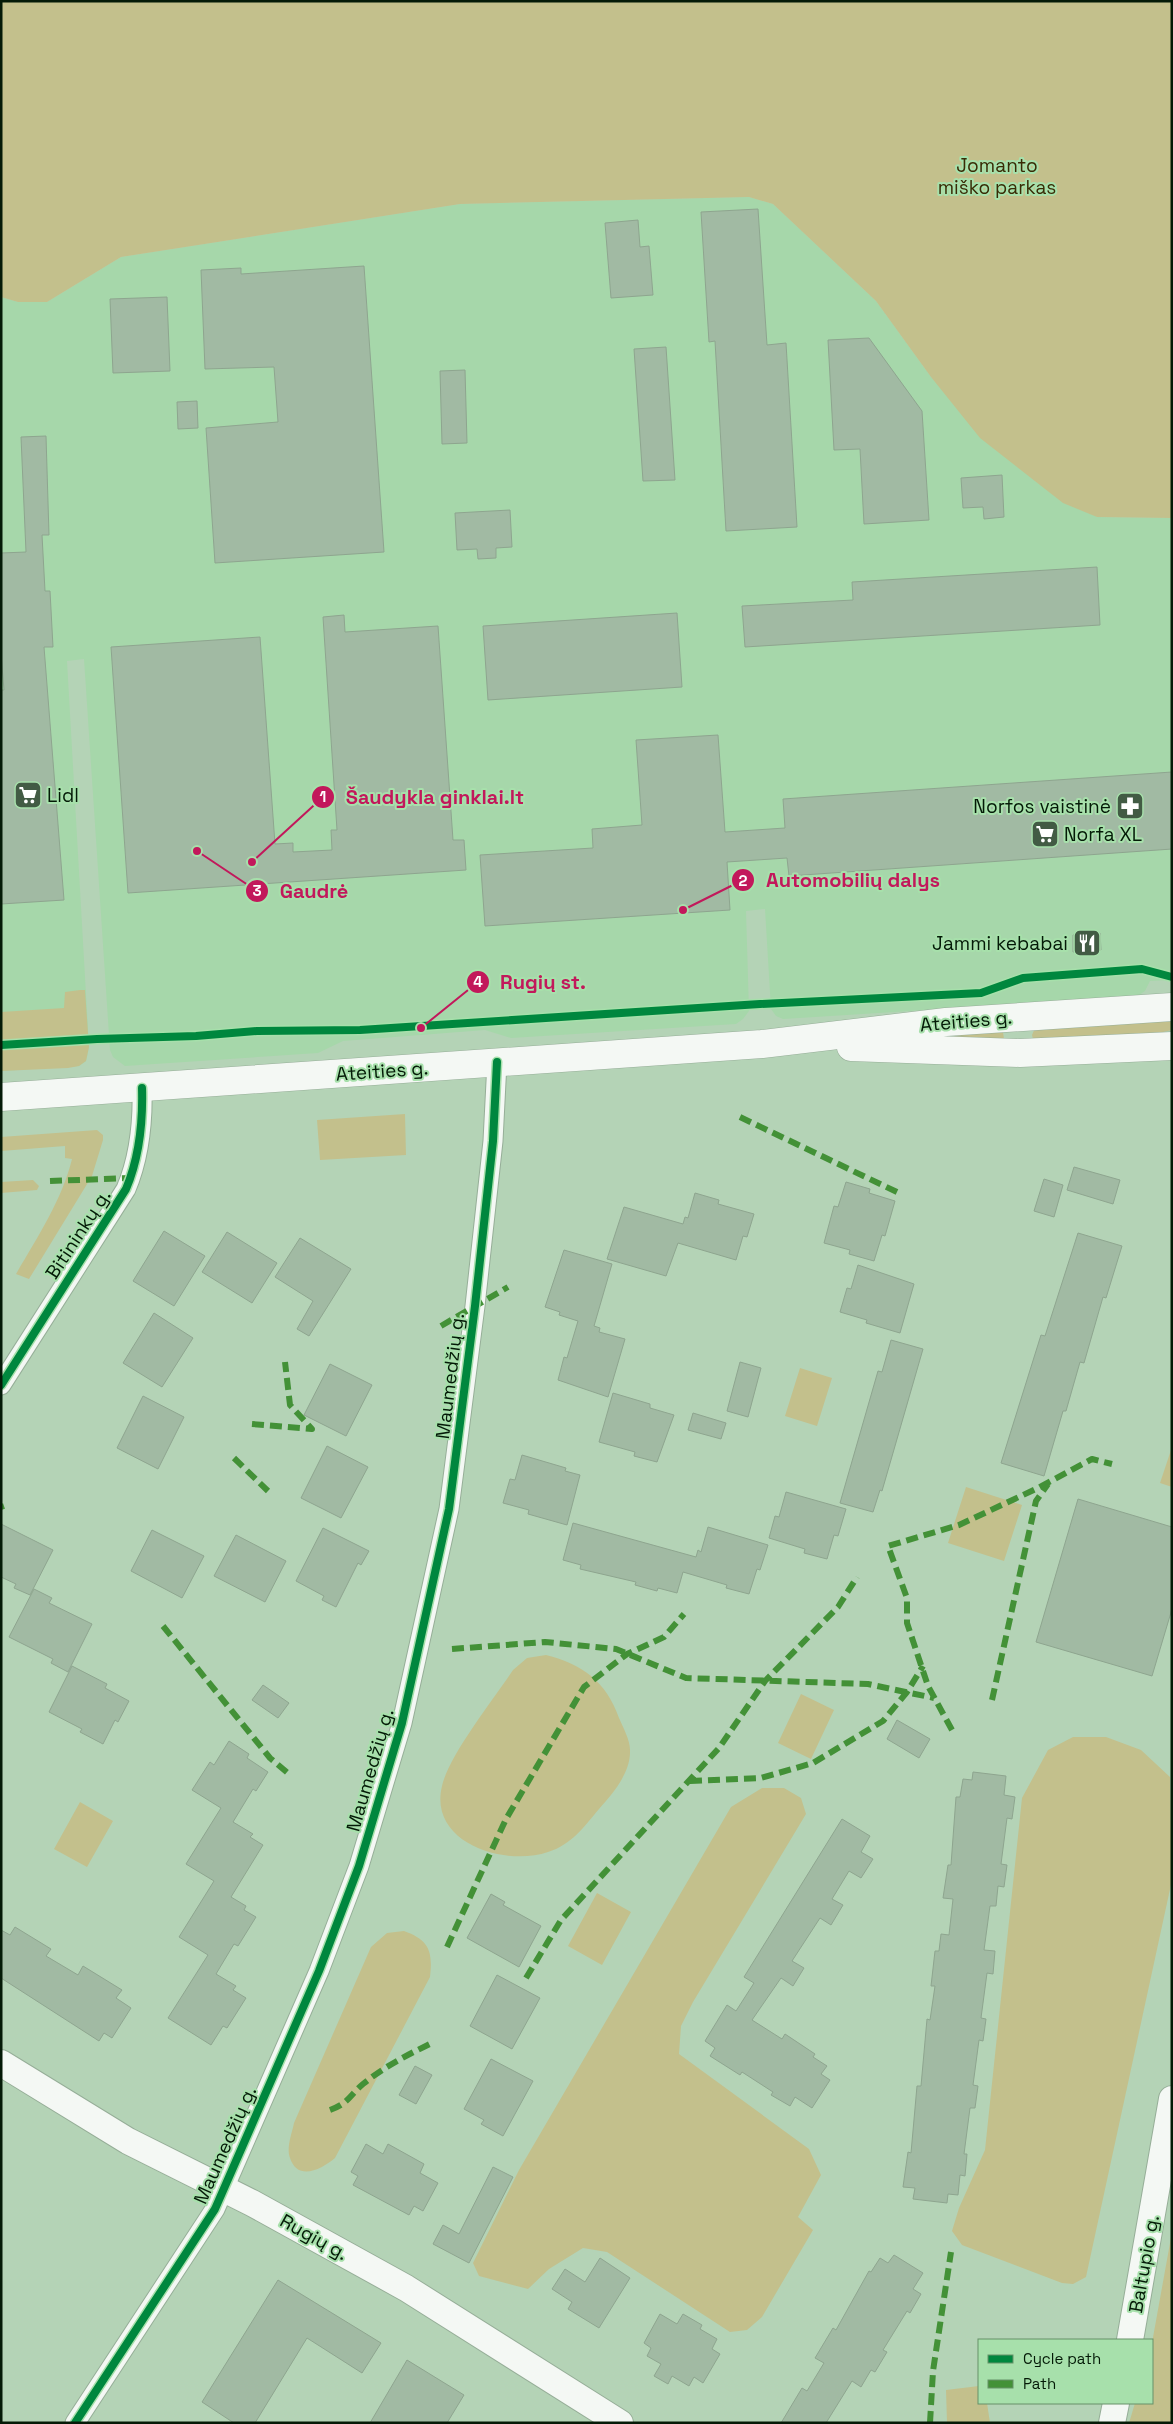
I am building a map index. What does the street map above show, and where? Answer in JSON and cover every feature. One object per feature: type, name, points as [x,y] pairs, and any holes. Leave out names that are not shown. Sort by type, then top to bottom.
[{"type":"main road","name":"Ateities g.","points":[[1,1097],[762,1044],[946,1022],[1172,1007]]},
{"type":"main road","points":[[1020,1053],[1020,1028],[1025,1016]]},
{"type":"main road","name":"Ateities g.","points":[[762,1044],[1020,1053],[1172,1046]]},
{"type":"street","name":"Maumedžių g.","points":[[75,2423],[205,2226],[224,2189],[322,1963],[358,1866],[402,1723],[452,1491],[470,1357],[491,1157],[497,1062]]},
{"type":"street","name":"Bitininkų g.","points":[[1,1385],[126,1189],[137,1156],[143,1123],[142,1088]]},
{"type":"street","name":"Rugių g.","points":[[1,2063],[128,2141],[224,2189],[406,2288],[620,2423]]},
{"type":"street","name":"Baltupio g.","points":[[1130,2339],[1172,2099]]},
{"type":"street","points":[[1112,2423],[1116,2404]]},
{"type":"shaded area","points":[[749,197],[773,204],[876,301],[931,377],[1097,517],[1172,518],[1172,982],[1170,980],[1150,981],[1145,991],[1136,997],[783,1019],[776,1016],[771,1009],[765,909],[746,911],[749,1011],[736,1024],[511,1038],[485,1030],[343,1041],[318,1053],[125,1066],[113,1057],[110,1050],[84,659],[67,661],[89,1047],[86,1061],[79,1066],[1,1071],[1,297],[18,302],[47,302],[121,257],[460,204]]},
{"type":"green space","name":"Jomanto miško parkas","points":[[1,1],[1172,1],[1172,518],[1097,517],[1063,503],[980,438],[931,377],[876,301],[773,204],[749,197],[460,204],[121,257],[47,302],[18,302],[1,297]]},
{"type":"green space","points":[[85,990],[89,1047],[86,1061],[79,1066],[68,1068],[1,1071],[1,1012],[64,1008],[65,992]]},
{"type":"green space","points":[[1172,1019],[1172,1030],[1154,1034],[1033,1039],[1032,1035],[1035,1028]]},
{"type":"green space","points":[[1003,1032],[1004,1039],[997,1043],[949,1036],[950,1033]]},
{"type":"green space","points":[[405,1114],[406,1155],[320,1160],[317,1120]]},
{"type":"green space","points":[[97,1130],[103,1135],[103,1140],[92,1176],[29,1279],[16,1274],[55,1204],[68,1174],[72,1159],[65,1158],[65,1146],[1,1151],[1,1137]]},
{"type":"green space","points":[[33,1180],[39,1186],[37,1190],[1,1193],[1,1182]]},
{"type":"green space","points":[[800,1368],[832,1378],[817,1426],[785,1416]]},
{"type":"green space","points":[[1172,1447],[1172,1487],[1160,1483]]},
{"type":"green space","points":[[966,1487],[1022,1505],[1004,1561],[948,1543]]},
{"type":"green space","points":[[546,1655],[571,1663],[600,1684],[614,1705],[629,1742],[630,1758],[628,1767],[610,1796],[582,1829],[564,1845],[548,1852],[531,1856],[511,1856],[492,1853],[474,1846],[458,1836],[447,1822],[441,1806],[442,1786],[453,1759],[513,1670],[527,1658]]},
{"type":"green space","points":[[801,1694],[834,1710],[811,1759],[778,1743]]},
{"type":"green space","points":[[1073,1737],[1106,1737],[1141,1750],[1170,1777],[1172,1880],[1086,2277],[1073,2284],[1062,2283],[962,2245],[952,2231],[959,2208],[985,2150],[1022,1798],[1048,1750]]},
{"type":"green space","points":[[762,1788],[784,1788],[801,1798],[806,1814],[693,2002],[681,2026],[679,2054],[809,2149],[821,2175],[798,2217],[813,2230],[762,2317],[747,2330],[730,2332],[607,2252],[583,2248],[549,2269],[528,2289],[479,2276],[473,2263],[519,2170],[731,1807]]},
{"type":"green space","points":[[80,1802],[113,1821],[87,1867],[54,1849]]},
{"type":"green space","points":[[597,1893],[631,1912],[602,1965],[568,1946]]},
{"type":"green space","points":[[404,1931],[419,1938],[428,1948],[431,1960],[430,1977],[335,2158],[324,2166],[311,2171],[299,2170],[294,2165],[289,2154],[294,2123],[371,1947],[387,1933]]},
{"type":"green space","points":[[1172,2232],[1172,2423],[1129,2423],[1135,2404],[1153,2404],[1153,2339]]},
{"type":"green space","points":[[978,2386],[978,2404],[987,2404],[990,2423],[947,2423],[946,2390]]},
{"type":"building","points":[[758,209],[767,345],[786,343],[797,527],[726,531],[715,341],[709,342],[701,212]]},
{"type":"building","points":[[638,220],[640,247],[649,246],[653,295],[611,298],[605,223]]},
{"type":"building","points":[[364,266],[384,552],[215,563],[206,428],[278,422],[274,367],[205,369],[201,270],[241,268],[241,274]]},
{"type":"building","points":[[167,297],[170,371],[113,373],[110,299]]},
{"type":"building","points":[[869,338],[922,411],[929,520],[864,524],[860,449],[834,450],[828,340]]},
{"type":"building","points":[[666,347],[675,480],[643,481],[634,349]]},
{"type":"building","points":[[465,370],[467,443],[442,444],[440,371]]},
{"type":"building","points":[[197,401],[198,428],[178,429],[177,402]]},
{"type":"building","points":[[46,436],[49,535],[42,535],[45,591],[50,591],[53,647],[44,647],[64,900],[1,904],[1,690],[4,690],[1,654],[1,553],[26,552],[21,437]]},
{"type":"building","points":[[1002,475],[1004,517],[984,519],[983,507],[963,508],[961,478]]},
{"type":"building","points":[[510,510],[512,547],[496,548],[496,558],[478,559],[477,549],[457,550],[455,513]]},
{"type":"building","points":[[1097,567],[1100,625],[745,647],[742,606],[853,600],[852,582]]},
{"type":"building","points":[[677,613],[682,687],[488,700],[483,626]]},
{"type":"building","points":[[344,615],[345,632],[438,626],[453,840],[464,840],[466,870],[128,893],[111,647],[260,637],[275,844],[293,843],[293,852],[332,850],[331,830],[337,830],[323,617]]},
{"type":"building","points":[[718,735],[725,832],[785,828],[783,799],[1172,772],[1172,849],[789,876],[787,858],[727,862],[730,910],[485,926],[480,855],[593,848],[592,829],[642,825],[636,740]]},
{"type":"building","name":"Jammi kebabai","points":[[1100,933],[1101,950],[1073,952],[1073,935]]},
{"type":"building","points":[[1074,1167],[1120,1180],[1113,1204],[1067,1190]]},
{"type":"building","points":[[1044,1179],[1063,1185],[1054,1217],[1034,1211]]},
{"type":"building","points":[[846,1182],[870,1189],[869,1193],[895,1201],[885,1236],[882,1235],[874,1261],[849,1254],[850,1250],[824,1243],[834,1206],[838,1207]]},
{"type":"building","points":[[695,1193],[719,1200],[718,1204],[754,1214],[747,1237],[743,1236],[736,1260],[678,1243],[666,1276],[607,1259],[624,1207],[683,1224],[685,1217],[688,1218]]},
{"type":"building","points":[[164,1231],[205,1256],[174,1306],[133,1281]]},
{"type":"building","points":[[227,1232],[277,1263],[252,1303],[202,1272]]},
{"type":"building","points":[[1078,1233],[1122,1246],[1106,1298],[1103,1297],[1084,1363],[1080,1362],[1066,1411],[1063,1411],[1044,1476],[1001,1463],[1041,1335],[1045,1336]]},
{"type":"building","points":[[300,1238],[351,1269],[309,1336],[297,1329],[313,1301],[275,1277]]},
{"type":"building","points":[[564,1250],[612,1264],[594,1326],[600,1328],[599,1332],[625,1339],[608,1397],[558,1380],[564,1357],[567,1358],[578,1321],[559,1315],[560,1312],[545,1307]]},
{"type":"building","points":[[858,1265],[914,1284],[900,1333],[866,1323],[867,1320],[840,1312],[847,1288],[851,1289]]},
{"type":"building","points":[[154,1313],[193,1338],[162,1387],[123,1363]]},
{"type":"building","points":[[891,1340],[923,1349],[882,1491],[880,1490],[873,1512],[840,1503],[878,1371],[882,1372]]},
{"type":"building","points":[[740,1362],[761,1368],[748,1417],[727,1411]]},
{"type":"building","points":[[330,1364],[372,1385],[346,1436],[304,1415]]},
{"type":"building","points":[[613,1393],[650,1404],[650,1408],[674,1415],[657,1462],[634,1456],[635,1452],[599,1442]]},
{"type":"building","points":[[143,1396],[184,1417],[158,1469],[117,1448]]},
{"type":"building","points":[[693,1413],[726,1423],[721,1439],[688,1430]]},
{"type":"building","points":[[327,1446],[368,1467],[341,1518],[301,1498]]},
{"type":"building","points":[[522,1455],[566,1468],[565,1471],[580,1475],[567,1525],[528,1514],[529,1510],[503,1503],[510,1479],[515,1480]]},
{"type":"building","points":[[786,1492],[846,1509],[838,1536],[834,1535],[827,1559],[804,1553],[805,1549],[769,1538],[775,1516],[779,1517]]},
{"type":"building","points":[[1078,1499],[1172,1527],[1172,1609],[1152,1676],[1036,1642]]},
{"type":"building","points":[[573,1523],[696,1557],[698,1550],[701,1552],[708,1527],[768,1545],[760,1570],[757,1569],[749,1594],[726,1588],[727,1585],[683,1572],[677,1593],[658,1588],[657,1591],[635,1585],[636,1582],[580,1569],[581,1565],[563,1560]]},
{"type":"building","points":[[1,1524],[53,1550],[30,1595],[14,1588],[16,1584],[1,1577]]},
{"type":"building","points":[[323,1528],[369,1551],[361,1565],[358,1563],[336,1607],[322,1600],[324,1596],[296,1581]]},
{"type":"building","points":[[152,1530],[204,1556],[182,1598],[131,1571]]},
{"type":"building","points":[[236,1535],[286,1561],[265,1602],[214,1576]]},
{"type":"building","points":[[34,1589],[52,1598],[49,1603],[92,1624],[68,1672],[51,1663],[53,1659],[9,1637]]},
{"type":"building","points":[[72,1666],[107,1684],[105,1688],[129,1701],[118,1722],[115,1720],[103,1744],[80,1732],[82,1729],[49,1712]]},
{"type":"building","points":[[263,1685],[289,1703],[278,1718],[252,1700]]},
{"type":"building","points":[[897,1720],[930,1739],[919,1758],[887,1739]]},
{"type":"building","points":[[229,1741],[249,1754],[247,1758],[268,1772],[256,1791],[253,1789],[233,1822],[253,1834],[250,1837],[263,1845],[231,1897],[246,1906],[244,1910],[256,1917],[238,1946],[234,1944],[216,1974],[236,1986],[233,1990],[246,1998],[227,2028],[223,2026],[211,2045],[168,2018],[208,1955],[179,1937],[214,1881],[186,1864],[221,1808],[192,1790],[210,1762],[214,1765]]},
{"type":"building","points":[[973,1772],[1006,1776],[1004,1795],[1015,1797],[1012,1819],[1007,1818],[1001,1864],[1007,1865],[1004,1887],[998,1886],[996,1906],[990,1906],[984,1950],[995,1951],[993,1974],[987,1973],[981,2018],[986,2019],[983,2041],[979,2040],[973,2085],[978,2086],[975,2108],[970,2108],[964,2154],[967,2154],[965,2176],[960,2175],[958,2195],[948,2194],[947,2203],[913,2199],[915,2188],[903,2187],[908,2152],[911,2153],[917,2086],[921,2086],[927,2019],[930,2020],[935,1986],[931,1986],[935,1951],[939,1951],[941,1934],[949,1935],[953,1899],[943,1898],[948,1865],[951,1865],[956,1797],[960,1797],[963,1779],[972,1780]]},
{"type":"building","points":[[842,1819],[870,1836],[861,1852],[873,1859],[861,1878],[849,1871],[832,1899],[843,1905],[831,1925],[820,1918],[792,1961],[804,1968],[793,1986],[781,1978],[752,2020],[782,2039],[785,2034],[815,2054],[813,2057],[827,2066],[821,2074],[830,2080],[812,2108],[795,2097],[790,2106],[771,2095],[773,2092],[742,2072],[740,2075],[710,2056],[715,2048],[705,2041],[727,2005],[736,2011],[754,1983],[744,1977]]},
{"type":"building","points":[[491,1894],[505,1902],[503,1905],[541,1926],[519,1967],[467,1938]]},
{"type":"building","points":[[15,1927],[51,1949],[46,1956],[78,1975],[83,1966],[122,1990],[116,1998],[131,2008],[112,2038],[104,2033],[99,2041],[1,1978],[1,1930],[10,1935]]},
{"type":"building","points":[[497,1975],[540,1998],[512,2049],[470,2026]]},
{"type":"building","points":[[491,2059],[533,2081],[503,2136],[481,2124],[484,2120],[464,2109]]},
{"type":"building","points":[[415,2066],[432,2075],[416,2104],[399,2095]]},
{"type":"building","points":[[366,2144],[383,2154],[388,2144],[424,2164],[420,2173],[438,2183],[423,2211],[414,2206],[409,2215],[353,2185],[358,2176],[351,2172]]},
{"type":"building","points":[[493,2167],[513,2177],[469,2263],[433,2244],[443,2225],[459,2234]]},
{"type":"building","points":[[894,2255],[923,2273],[913,2289],[921,2294],[910,2313],[907,2311],[883,2350],[887,2352],[875,2372],[871,2370],[861,2387],[852,2381],[826,2423],[781,2423],[802,2388],[807,2391],[824,2363],[815,2358],[833,2328],[836,2330],[869,2271],[871,2272],[880,2258],[888,2263]]},
{"type":"building","points":[[600,2258],[630,2278],[599,2328],[568,2309],[572,2302],[552,2289],[565,2269],[585,2282]]},
{"type":"building","points":[[278,2280],[381,2343],[362,2373],[307,2338],[255,2423],[234,2423],[202,2402]]},
{"type":"building","points":[[660,2314],[677,2324],[683,2314],[702,2325],[700,2329],[717,2339],[712,2349],[720,2354],[703,2383],[694,2377],[689,2386],[672,2376],[668,2384],[654,2376],[661,2364],[647,2356],[651,2348],[644,2343]]},
{"type":"building","points":[[407,2360],[464,2395],[447,2423],[370,2423]]},
{"type":"marked path","points":[[740,1117],[899,1193]]},
{"type":"marked path","points":[[50,1181],[131,1178]]},
{"type":"marked path","points":[[441,1326],[508,1287]]},
{"type":"marked path","points":[[252,1424],[312,1429],[290,1405],[285,1362]]},
{"type":"marked path","points":[[234,1458],[268,1491]]},
{"type":"marked path","points":[[952,1730],[928,1686],[907,1623],[907,1598],[888,1546],[959,1525],[1038,1488],[1092,1459],[1112,1464]]},
{"type":"marked path","points":[[992,1700],[1036,1501],[1048,1484]]},
{"type":"marked path","points":[[526,1978],[561,1920],[719,1748],[765,1681],[838,1607],[857,1577]]},
{"type":"marked path","points":[[447,1947],[506,1819],[584,1687],[627,1654],[664,1637],[684,1614]]},
{"type":"marked path","points":[[163,1626],[270,1758],[289,1774]]},
{"type":"marked path","points":[[452,1649],[545,1642],[616,1649],[686,1678],[868,1684],[934,1698]]},
{"type":"marked path","points":[[690,1781],[761,1778],[813,1763],[883,1721],[907,1692],[923,1666]]},
{"type":"marked path","points":[[330,2110],[345,2102],[363,2084],[380,2072],[434,2042]]},
{"type":"marked path","points":[[930,2423],[933,2371],[951,2252]]},
{"type":"cycle path","points":[[1,1045],[97,1039],[196,1036],[257,1031],[360,1030],[760,1004],[981,993],[1023,978],[1142,969],[1172,977]]},
{"type":"cycle path","points":[[75,2423],[215,2209],[319,1971],[359,1866],[402,1723],[449,1509],[475,1306],[493,1141],[497,1062]]},
{"type":"cycle path","points":[[1,1385],[126,1189],[135,1164],[140,1139],[142,1088]]},
{"type":"place","name":"Lidl","points":[[28,795]]},
{"type":"place","name":"Norfos vaistinė","points":[[1130,806]]},
{"type":"place","name":"Norfa XL","points":[[1045,834]]},
{"type":"place","name":"Gaudrė","points":[[197,851]]},
{"type":"place","name":"Šaudykla ginklai.lt","points":[[252,862]]},
{"type":"place","name":"Automobilių dalys","points":[[683,910]]},
{"type":"place","name":"Jammi kebabai","points":[[1087,943]]},
{"type":"place","name":"Rugių st.","points":[[421,1028]]}]
